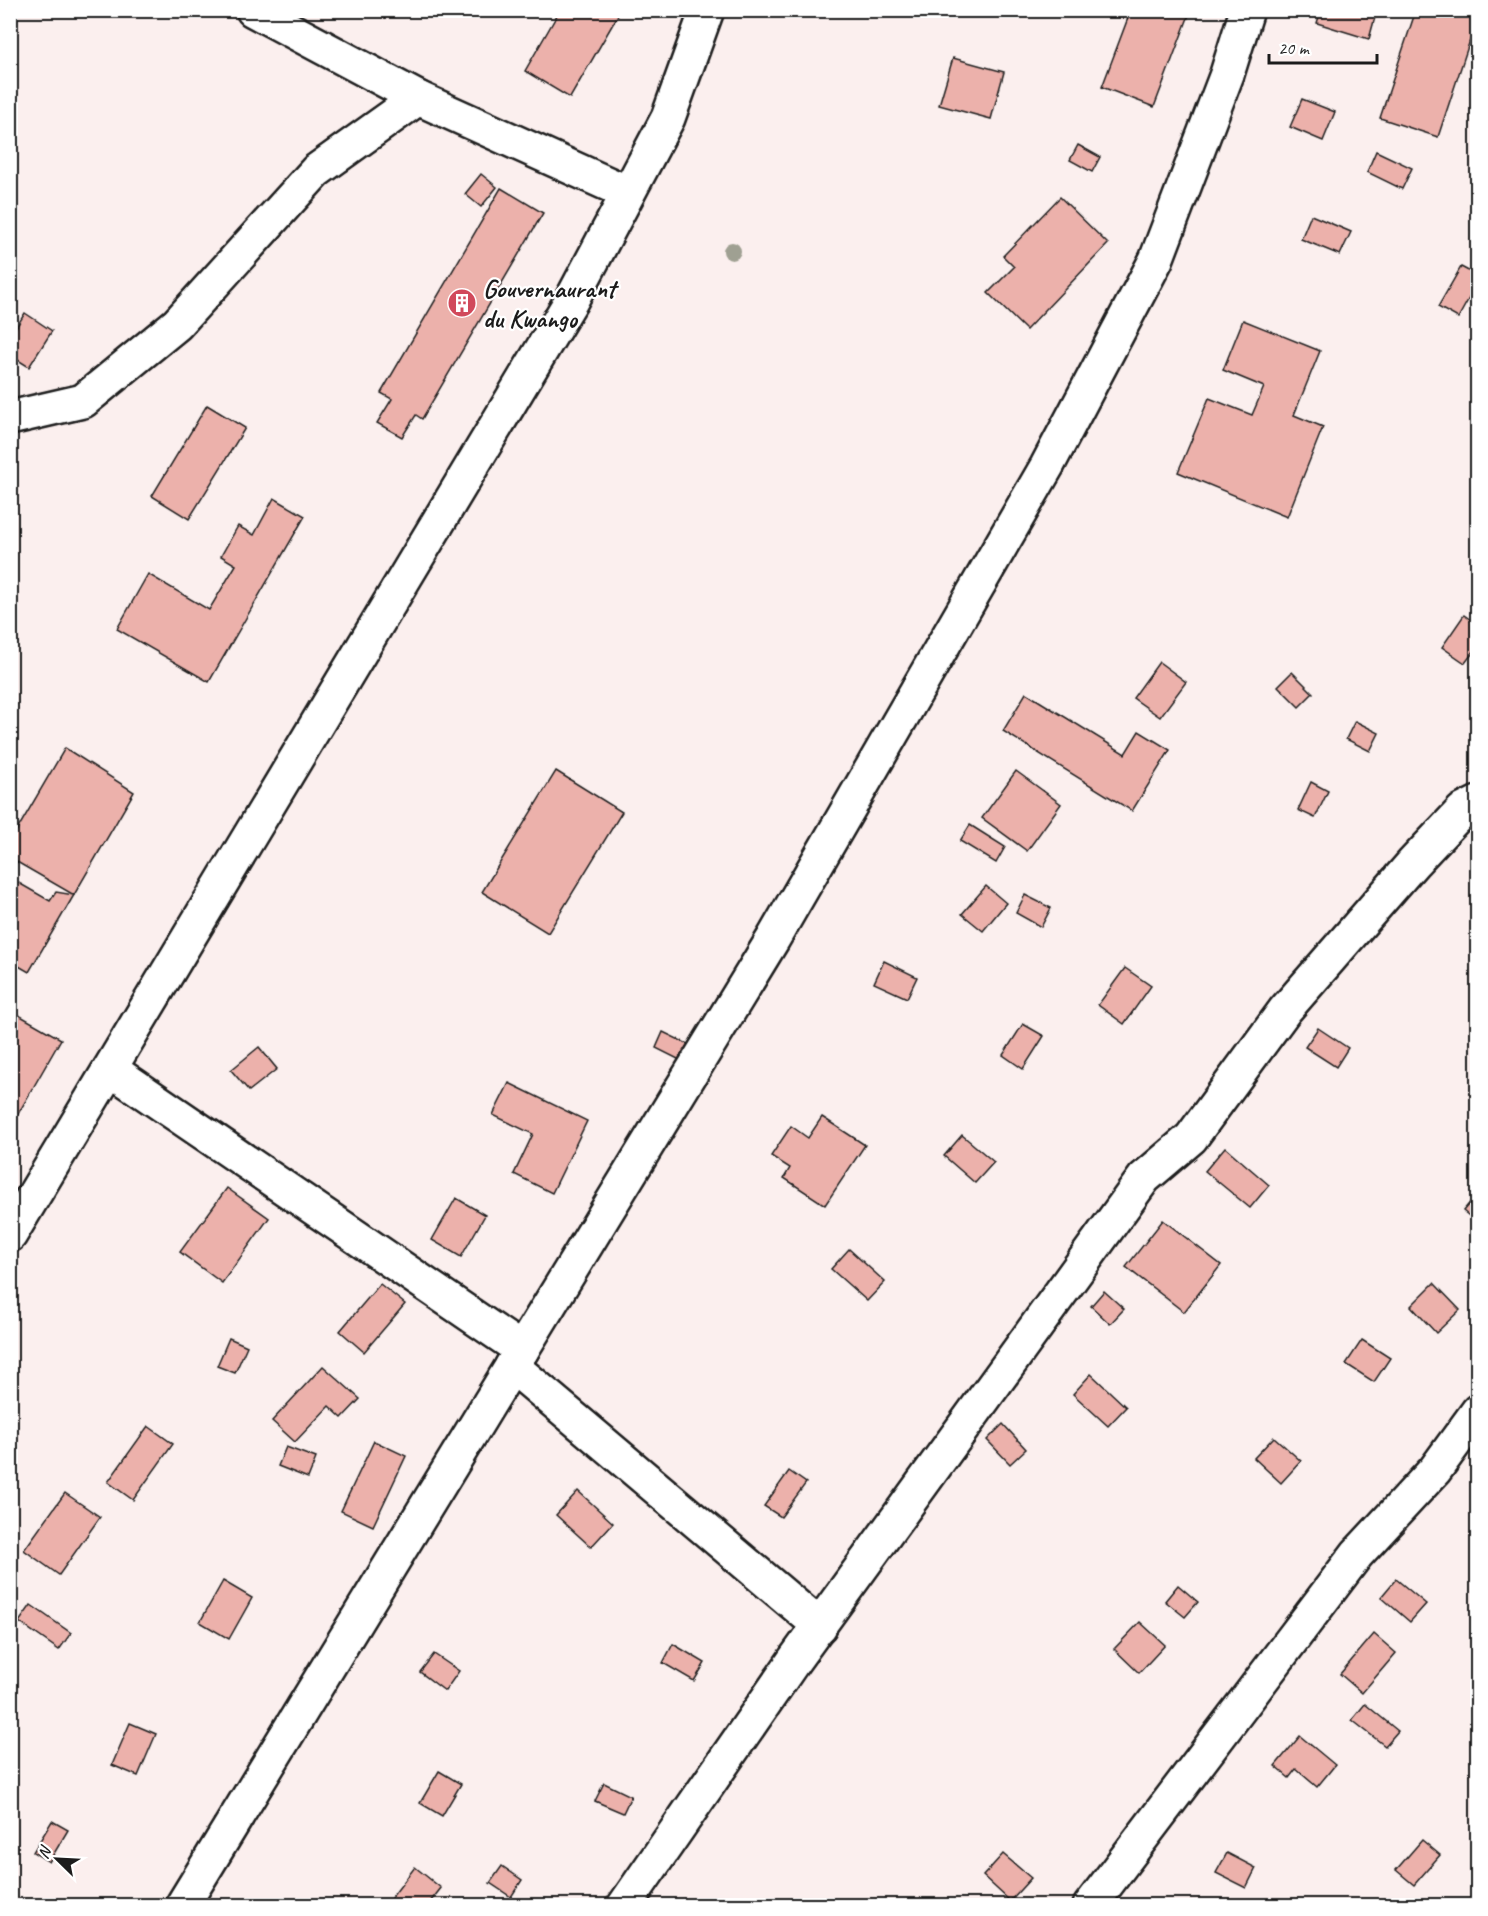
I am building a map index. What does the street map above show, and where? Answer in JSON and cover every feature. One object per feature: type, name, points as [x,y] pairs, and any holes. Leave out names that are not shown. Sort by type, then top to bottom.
[{"type":"street","points":[[253,10],[418,98],[628,193]]},
{"type":"street","points":[[10,1235],[571,301],[668,118],[707,10]]},
{"type":"street","points":[[182,1905],[773,939],[1047,466],[1156,260],[1227,75],[1247,10]]},
{"type":"street","points":[[10,418],[82,401],[177,324],[316,171],[418,98]]},
{"type":"street","points":[[624,1905],[820,1626],[1144,1178],[1191,1138],[1285,1010],[1413,863],[1472,811]]},
{"type":"street","points":[[110,1069],[517,1358],[820,1626]]},
{"type":"street","points":[[1090,1905],[1357,1554],[1435,1470],[1478,1411]]},
{"type":"building","points":[[560,10],[621,10],[570,98],[525,71]]},
{"type":"building","points":[[1131,10],[1177,10],[1189,15],[1154,107],[1102,87]]},
{"type":"building","points":[[1321,10],[1377,10],[1369,39],[1317,23]]},
{"type":"building","points":[[1416,10],[1478,10],[1478,16],[1438,137],[1380,118]]},
{"type":"building","points":[[953,58],[1004,72],[991,119],[939,105]]},
{"type":"building","points":[[1302,99],[1335,112],[1323,141],[1290,127]]},
{"type":"building","points":[[1078,145],[1100,157],[1092,172],[1070,160]]},
{"type":"building","points":[[1376,151],[1412,168],[1402,189],[1367,172]]},
{"type":"building","points":[[481,174],[497,187],[481,207],[465,194]]},
{"type":"building","name":"Gouvernaurant du Kwango","points":[[501,188],[543,213],[422,419],[416,415],[402,437],[377,423],[392,399],[381,393]]},
{"type":"building","points":[[1060,197],[1108,244],[1026,330],[988,293],[1014,267],[1003,256]]},
{"type":"building","points":[[1311,215],[1351,232],[1340,255],[1301,239]]},
{"type":"building","points":[[1461,267],[1478,276],[1478,282],[1458,318],[1438,307]]},
{"type":"building","points":[[25,313],[52,331],[29,367],[10,355],[10,337]]},
{"type":"building","points":[[1243,320],[1320,351],[1294,415],[1323,427],[1287,517],[1178,472],[1209,398],[1252,415],[1264,387],[1223,370]]},
{"type":"building","points":[[207,405],[245,428],[189,519],[152,496]]},
{"type":"building","points":[[274,498],[305,516],[209,682],[117,629],[148,574],[209,610],[236,565],[221,556],[238,526],[254,535]]},
{"type":"building","points":[[1464,615],[1478,625],[1478,646],[1465,663],[1442,647]]},
{"type":"building","points":[[1159,662],[1186,682],[1160,717],[1133,698]]},
{"type":"building","points":[[1292,672],[1313,693],[1299,707],[1278,686]]},
{"type":"building","points":[[1026,693],[1125,754],[1139,731],[1170,750],[1132,811],[1003,731]]},
{"type":"building","points":[[1355,721],[1379,733],[1370,751],[1346,739]]},
{"type":"building","points":[[65,748],[134,792],[74,895],[10,858],[10,842]]},
{"type":"building","points":[[556,771],[622,812],[548,933],[482,892]]},
{"type":"building","points":[[1016,771],[1061,804],[1027,851],[982,818]]},
{"type":"building","points":[[1311,782],[1328,791],[1315,818],[1298,810]]},
{"type":"building","points":[[970,825],[1005,847],[996,863],[960,841]]},
{"type":"building","points":[[10,878],[50,901],[56,892],[74,895],[29,972],[10,961]]},
{"type":"building","points":[[986,886],[1006,903],[983,931],[962,914]]},
{"type":"building","points":[[1025,895],[1051,908],[1041,927],[1016,913]]},
{"type":"building","points":[[884,961],[917,977],[907,998],[874,983]]},
{"type":"building","points":[[1125,968],[1151,986],[1124,1024],[1098,1005]]},
{"type":"building","points":[[10,1010],[61,1039],[10,1128]]},
{"type":"building","points":[[1023,1024],[1044,1036],[1023,1069],[1003,1055]]},
{"type":"building","points":[[1318,1028],[1348,1048],[1336,1067],[1305,1047]]},
{"type":"building","points":[[663,1032],[688,1044],[680,1060],[656,1048]]},
{"type":"building","points":[[259,1047],[277,1069],[249,1091],[231,1070]]},
{"type":"building","points":[[509,1083],[587,1121],[552,1193],[514,1174],[533,1134],[493,1115]]},
{"type":"building","points":[[822,1117],[865,1145],[825,1205],[784,1178],[790,1168],[771,1156],[791,1126],[808,1138]]},
{"type":"building","points":[[962,1135],[994,1162],[975,1183],[944,1156]]},
{"type":"building","points":[[1225,1147],[1269,1185],[1250,1208],[1205,1171]]},
{"type":"building","points":[[227,1188],[269,1218],[222,1283],[180,1252]]},
{"type":"building","points":[[1478,1193],[1478,1223],[1463,1211]]},
{"type":"building","points":[[456,1198],[485,1215],[461,1257],[432,1240]]},
{"type":"building","points":[[1163,1220],[1221,1265],[1184,1312],[1126,1267]]},
{"type":"building","points":[[849,1249],[885,1282],[867,1301],[831,1269]]},
{"type":"building","points":[[1434,1283],[1460,1310],[1436,1333],[1411,1306]]},
{"type":"building","points":[[380,1284],[405,1304],[364,1352],[340,1331]]},
{"type":"building","points":[[1104,1291],[1124,1309],[1110,1324],[1091,1306]]},
{"type":"building","points":[[229,1338],[247,1346],[235,1373],[217,1366]]},
{"type":"building","points":[[1362,1340],[1390,1358],[1374,1382],[1346,1364]]},
{"type":"building","points":[[323,1366],[360,1399],[342,1418],[329,1406],[295,1442],[272,1421]]},
{"type":"building","points":[[1091,1374],[1126,1407],[1108,1426],[1073,1394]]},
{"type":"building","points":[[1003,1424],[1026,1449],[1010,1464],[987,1440]]},
{"type":"building","points":[[148,1426],[173,1444],[133,1500],[108,1482]]},
{"type":"building","points":[[1274,1437],[1301,1461],[1281,1483],[1254,1458]]},
{"type":"building","points":[[374,1441],[406,1456],[373,1526],[341,1511]]},
{"type":"building","points":[[286,1447],[316,1458],[308,1478],[278,1466]]},
{"type":"building","points":[[789,1471],[806,1483],[781,1517],[764,1506]]},
{"type":"building","points":[[578,1491],[613,1523],[591,1547],[556,1515]]},
{"type":"building","points":[[65,1493],[100,1517],[59,1575],[24,1550]]},
{"type":"building","points":[[1396,1579],[1426,1604],[1410,1622],[1381,1597]]},
{"type":"building","points":[[223,1581],[252,1598],[229,1639],[200,1622]]},
{"type":"building","points":[[1178,1585],[1198,1602],[1185,1617],[1165,1601]]},
{"type":"building","points":[[31,1605],[71,1633],[59,1650],[19,1622]]},
{"type":"building","points":[[1140,1622],[1165,1645],[1139,1673],[1114,1649]]},
{"type":"building","points":[[1374,1634],[1396,1653],[1362,1693],[1340,1674]]},
{"type":"building","points":[[673,1644],[705,1663],[694,1681],[663,1663]]},
{"type":"building","points":[[434,1654],[459,1671],[445,1691],[420,1672]]},
{"type":"building","points":[[1365,1704],[1398,1731],[1385,1746],[1352,1720]]},
{"type":"building","points":[[130,1723],[156,1734],[138,1776],[112,1765]]},
{"type":"building","points":[[1300,1736],[1335,1765],[1317,1787],[1296,1769],[1289,1778],[1275,1766]]},
{"type":"building","points":[[439,1771],[461,1784],[442,1816],[420,1803]]},
{"type":"building","points":[[604,1783],[631,1796],[623,1813],[595,1801]]},
{"type":"building","points":[[52,1821],[68,1830],[49,1862],[33,1852]]},
{"type":"building","points":[[1422,1840],[1440,1855],[1414,1885],[1396,1870]]},
{"type":"building","points":[[1227,1853],[1256,1868],[1246,1888],[1216,1873]]},
{"type":"building","points":[[1003,1854],[1031,1878],[1010,1901],[983,1876]]},
{"type":"building","points":[[502,1866],[522,1880],[511,1897],[490,1883]]},
{"type":"building","points":[[415,1867],[441,1888],[427,1906],[385,1906]]},
{"type":"place","name":"Gouvernaurant du Kwango","points":[[462,303]]}]
